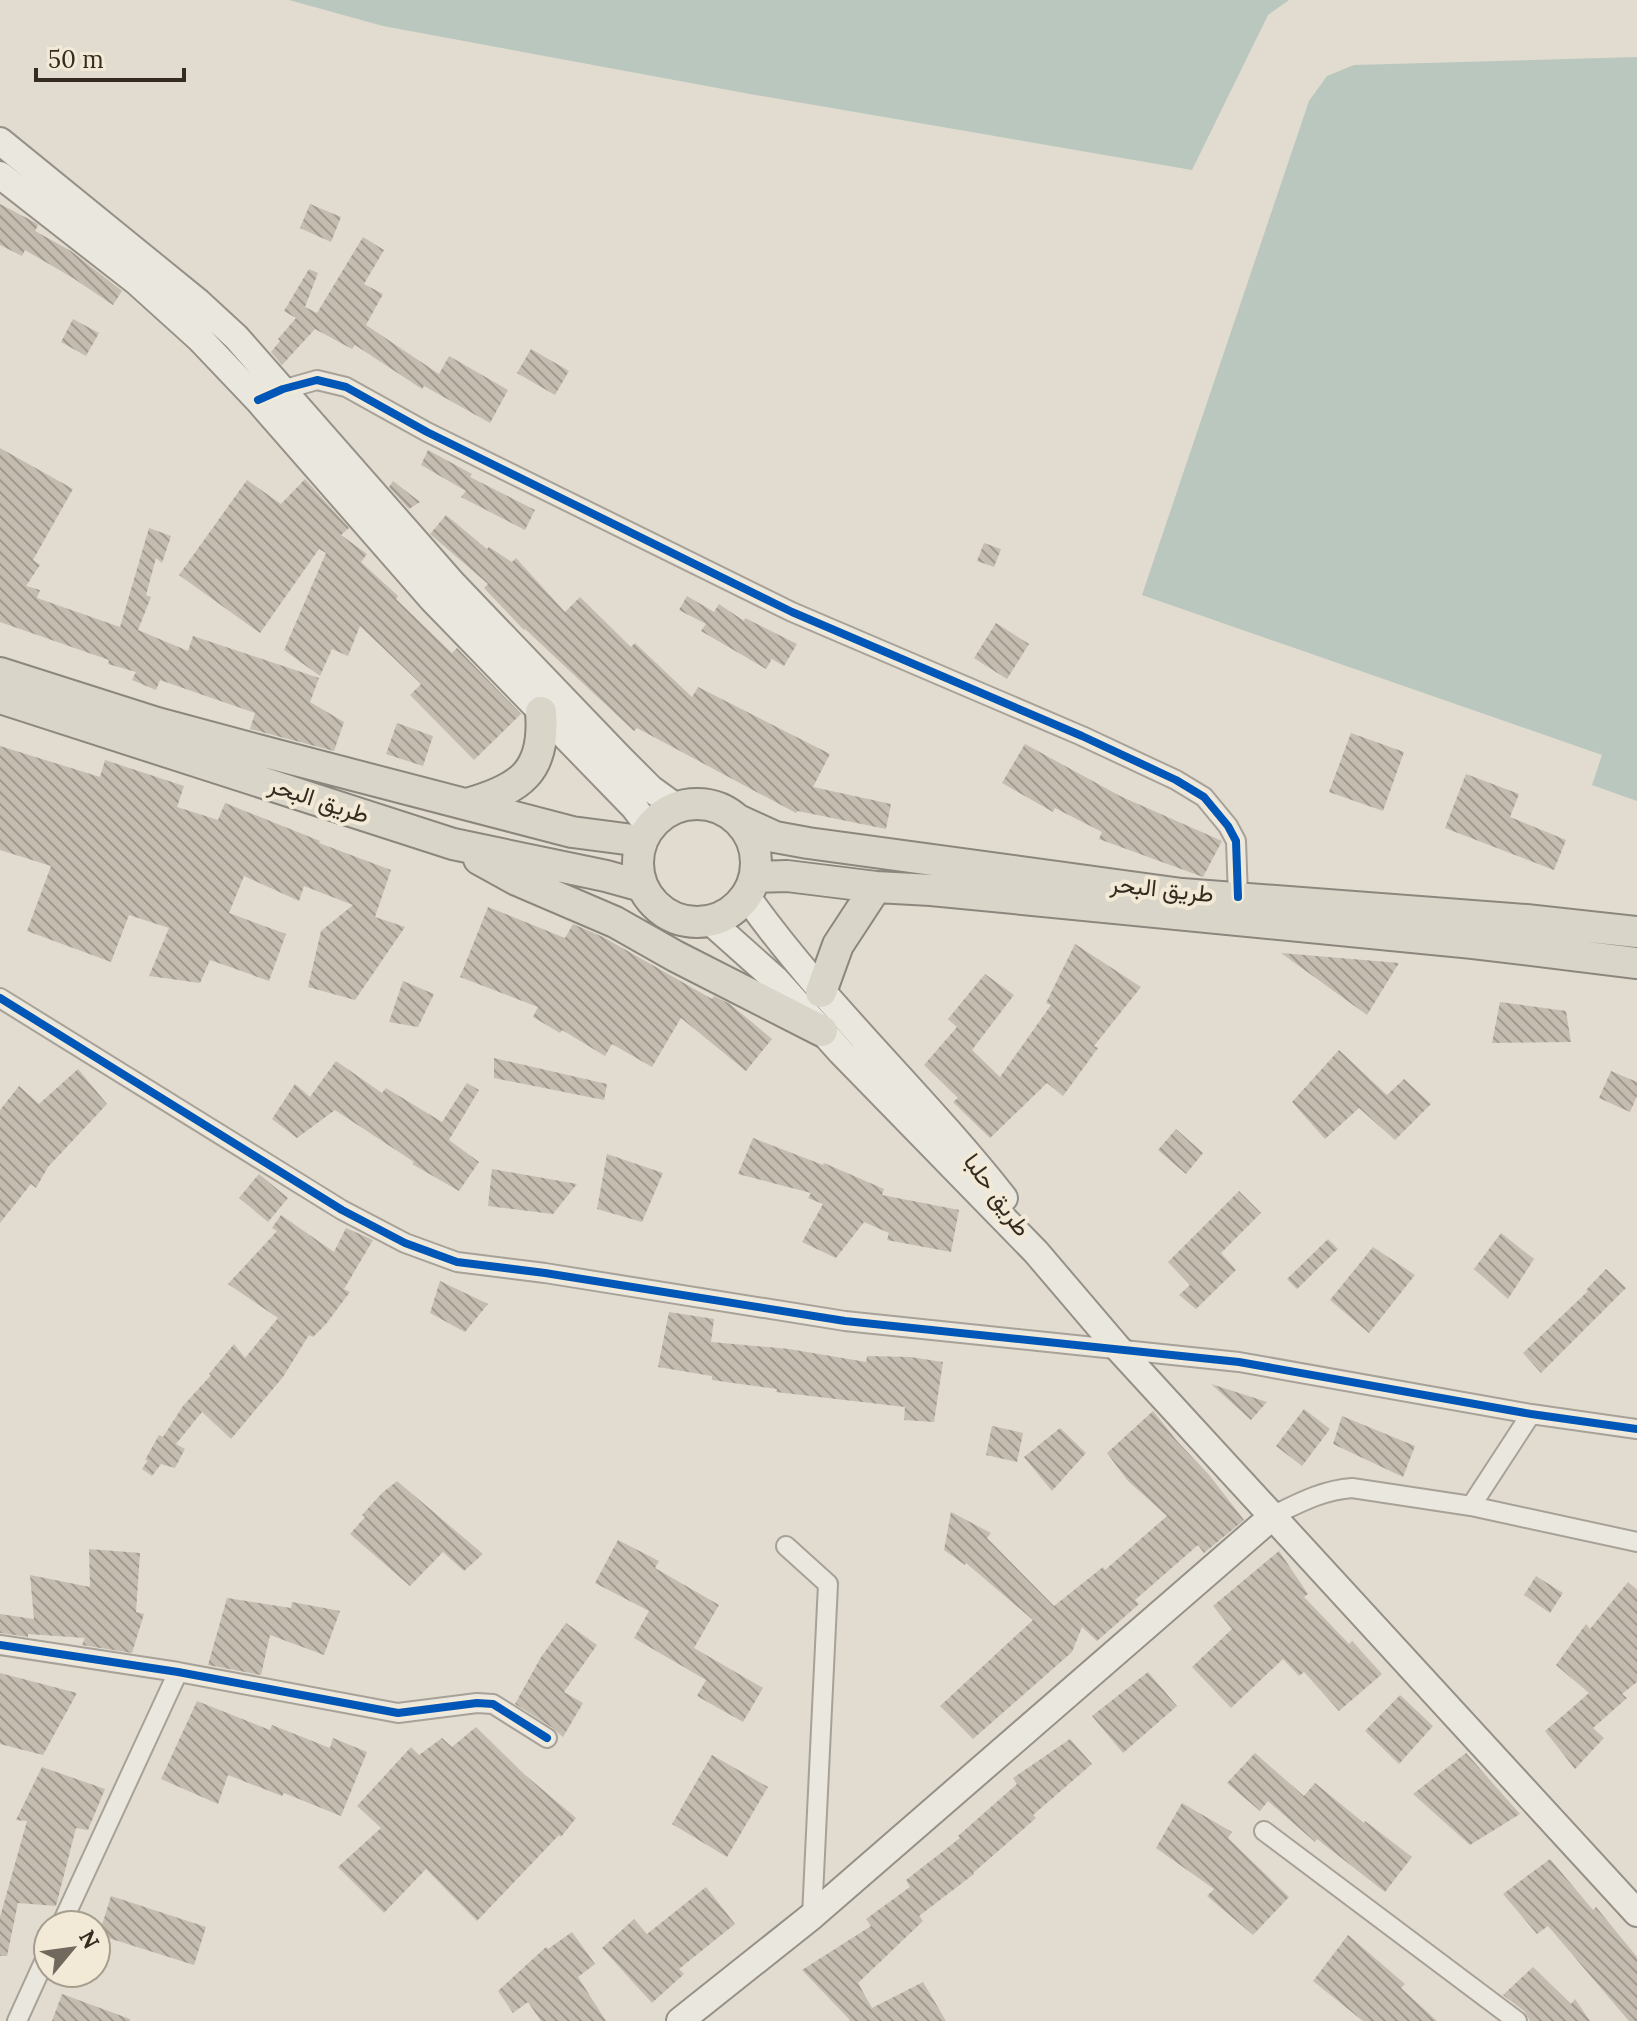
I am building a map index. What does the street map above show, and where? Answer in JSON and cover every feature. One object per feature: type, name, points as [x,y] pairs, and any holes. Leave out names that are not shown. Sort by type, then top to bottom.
[{"type":"highway","name":"طريق البحر","points":[[0,673],[157,723],[453,844],[642,886]]},
{"type":"highway","name":"طريق البحر","points":[[0,698],[260,766],[467,804],[572,832],[645,834]]},
{"type":"highway","points":[[467,804],[514,788],[530,770],[539,748],[541,712]]},
{"type":"highway","points":[[699,803],[721,808],[740,821],[755,847],[751,887],[731,913],[711,922],[690,923],[670,917],[653,904],[642,886],[637,864],[645,834],[661,815],[676,807],[699,803]]},
{"type":"highway","name":"طريق البحر","points":[[740,821],[775,837],[1182,904],[1637,963]]},
{"type":"highway","points":[[453,844],[517,880],[615,922],[822,1031]]},
{"type":"highway","name":"طريق البحر","points":[[751,887],[787,876],[876,887],[1182,904],[1238,897],[1637,932]]},
{"type":"highway","points":[[821,992],[838,945],[876,887]]},
{"type":"main road","points":[[0,141],[190,312],[258,400],[442,592],[651,789],[676,807]]},
{"type":"main road","points":[[0,175],[137,282],[236,337],[283,389],[442,592],[541,712],[634,807],[645,834]]},
{"type":"main road","name":"طريق حلبا","points":[[751,887],[821,992],[981,1168],[1014,1212],[1036,1252]]},
{"type":"main road","name":"طريق حلبا","points":[[711,922],[776,980],[1036,1252]]},
{"type":"main road","points":[[1036,1252],[1117,1347],[1637,1913]]},
{"type":"main road","points":[[680,2021],[812,1916],[1274,1515]]},
{"type":"street","points":[[258,400],[317,380],[346,387],[427,432],[792,612],[1082,736],[1176,780],[1204,797],[1236,841],[1238,897]]},
{"type":"street","points":[[0,998],[342,1210],[433,1255],[457,1262],[561,1275],[845,1321],[1239,1362],[1531,1414],[1637,1429]]},
{"type":"street","points":[[1471,1506],[1531,1414]]},
{"type":"street","points":[[1274,1515],[1315,1496],[1352,1488],[1471,1506],[1637,1542]]},
{"type":"street","points":[[786,1546],[828,1584],[812,1916]]},
{"type":"street","points":[[0,1645],[178,1672],[398,1713],[477,1703],[493,1704],[547,1738]]},
{"type":"street","points":[[68,1909],[178,1672]]},
{"type":"street","points":[[1264,1831],[1517,2021]]},
{"type":"street","points":[[17,2021],[32,1988]]},
{"type":"shaded area","points":[[289,0],[1289,0],[1268,15],[1192,170],[750,94],[383,26]]},
{"type":"shaded area","points":[[1637,57],[1637,801],[1592,785],[1602,755],[1142,595],[1309,101],[1327,76],[1354,65]]},
{"type":"building","points":[[0,204],[36,223],[35,231],[71,251],[122,291],[113,305],[25,250],[22,256],[0,245]]},
{"type":"building","points":[[310,204],[341,217],[331,242],[300,228]]},
{"type":"building","points":[[363,237],[384,250],[364,284],[383,294],[366,325],[439,374],[449,356],[508,390],[490,423],[424,386],[422,389],[355,345],[352,349],[315,329],[282,365],[271,352],[296,318],[284,311],[309,269],[318,273],[305,307],[317,313]]},
{"type":"building","points":[[73,319],[99,333],[86,356],[61,342]]},
{"type":"building","points":[[531,349],[569,371],[555,395],[517,373]]},
{"type":"building","points":[[0,448],[73,489],[33,560],[40,565],[26,586],[40,590],[37,598],[120,627],[149,528],[171,536],[162,563],[156,558],[146,595],[151,597],[138,630],[188,651],[193,636],[319,678],[310,702],[344,722],[334,751],[250,729],[255,713],[160,680],[156,690],[132,680],[136,672],[108,664],[109,660],[0,622]]},
{"type":"building","points":[[428,450],[472,474],[470,477],[535,510],[525,530],[461,497],[466,491],[421,465]]},
{"type":"building","points":[[305,479],[349,528],[341,535],[367,554],[361,562],[452,653],[457,648],[521,714],[474,760],[410,695],[421,684],[360,626],[348,656],[332,649],[320,676],[284,650],[326,553],[319,549],[260,633],[179,575],[247,480],[281,504]]},
{"type":"building","points":[[393,481],[420,502],[409,509],[389,487]]},
{"type":"building","points":[[446,515],[487,549],[489,547],[512,562],[516,558],[565,612],[580,597],[631,647],[635,643],[692,697],[698,687],[830,754],[813,787],[891,804],[886,829],[796,813],[637,728],[634,731],[524,630],[484,588],[488,584],[430,534]]},
{"type":"building","points":[[984,543],[1001,549],[994,567],[977,561]]},
{"type":"building","points":[[687,596],[714,612],[719,604],[744,621],[745,618],[797,644],[784,666],[772,659],[766,669],[701,631],[706,624],[679,610]]},
{"type":"building","points":[[996,623],[1029,644],[1007,679],[974,658]]},
{"type":"building","points":[[397,723],[433,736],[423,766],[386,754]]},
{"type":"building","points":[[1351,733],[1404,752],[1383,811],[1329,792]]},
{"type":"building","points":[[1025,744],[1120,796],[1222,841],[1203,877],[1099,839],[1102,832],[1055,808],[1053,812],[1002,783]]},
{"type":"building","points":[[0,746],[100,777],[105,760],[184,786],[177,807],[218,820],[225,803],[391,870],[375,917],[405,927],[355,1000],[308,987],[321,931],[353,905],[304,886],[299,901],[244,876],[229,913],[286,934],[269,981],[210,960],[200,983],[149,976],[169,928],[129,915],[111,962],[27,931],[51,866],[0,850]]},
{"type":"building","points":[[1466,774],[1519,794],[1510,817],[1566,840],[1554,870],[1445,828]]},
{"type":"building","points":[[488,907],[565,938],[573,924],[603,937],[712,999],[714,996],[730,1004],[772,1039],[746,1071],[681,1018],[652,1067],[612,1044],[605,1056],[533,1017],[538,1007],[460,977]]},
{"type":"building","points":[[1075,944],[1141,987],[1094,1046],[1098,1048],[1063,1096],[1047,1083],[990,1138],[953,1102],[958,1098],[924,1065],[957,1027],[948,1019],[985,974],[1014,995],[972,1050],[1000,1077],[1051,1005],[1046,1003]]},
{"type":"building","points":[[1281,953],[1399,963],[1367,1015]]},
{"type":"building","points":[[403,981],[434,994],[418,1027],[389,1022]]},
{"type":"building","points":[[1500,1002],[1566,1011],[1571,1042],[1492,1043]]},
{"type":"building","points":[[1339,1050],[1387,1095],[1404,1079],[1431,1104],[1395,1140],[1359,1108],[1325,1139],[1292,1102]]},
{"type":"building","points":[[494,1058],[607,1084],[604,1100],[494,1078]]},
{"type":"building","points":[[336,1061],[382,1093],[386,1088],[442,1122],[467,1083],[479,1090],[449,1140],[479,1162],[459,1191],[412,1164],[414,1162],[335,1110],[297,1138],[272,1119],[295,1084],[310,1097]]},
{"type":"building","points":[[78,1069],[107,1104],[48,1167],[36,1188],[31,1184],[0,1223],[0,1110],[19,1086],[39,1104]]},
{"type":"building","points":[[1611,1071],[1637,1082],[1637,1096],[1630,1112],[1599,1098]]},
{"type":"building","points":[[1176,1129],[1203,1153],[1186,1174],[1158,1150]]},
{"type":"building","points":[[753,1138],[824,1163],[884,1189],[882,1195],[959,1210],[951,1252],[887,1240],[889,1233],[864,1222],[836,1258],[802,1242],[823,1204],[808,1198],[811,1193],[738,1174]]},
{"type":"building","points":[[607,1154],[663,1173],[642,1222],[597,1209]]},
{"type":"building","points":[[492,1169],[577,1184],[553,1214],[488,1206]]},
{"type":"building","points":[[259,1174],[288,1198],[268,1222],[239,1198]]},
{"type":"building","points":[[1239,1191],[1261,1213],[1221,1253],[1236,1270],[1196,1309],[1179,1295],[1190,1285],[1168,1262]]},
{"type":"building","points":[[281,1215],[334,1252],[346,1228],[373,1240],[344,1289],[350,1292],[326,1324],[313,1337],[309,1335],[283,1377],[231,1439],[202,1412],[176,1444],[185,1449],[175,1468],[161,1464],[152,1476],[142,1469],[159,1435],[163,1437],[183,1406],[234,1344],[245,1358],[278,1318],[228,1284],[277,1231],[272,1228]]},
{"type":"building","points":[[1501,1233],[1534,1259],[1508,1299],[1474,1269]]},
{"type":"building","points":[[1328,1239],[1338,1249],[1297,1289],[1287,1279]]},
{"type":"building","points":[[1373,1247],[1415,1275],[1369,1333],[1330,1300]]},
{"type":"building","points":[[1606,1269],[1626,1288],[1541,1373],[1523,1353],[1588,1291]]},
{"type":"building","points":[[440,1281],[488,1304],[465,1332],[430,1313]]},
{"type":"building","points":[[669,1312],[714,1319],[711,1342],[789,1349],[866,1362],[867,1356],[943,1362],[934,1422],[904,1420],[905,1407],[776,1392],[777,1389],[712,1380],[712,1376],[658,1367]]},
{"type":"building","points":[[1211,1384],[1267,1402],[1251,1420]]},
{"type":"building","points":[[1304,1409],[1330,1429],[1302,1466],[1276,1446]]},
{"type":"building","points":[[1153,1411],[1244,1520],[1204,1553],[1198,1545],[1135,1600],[1139,1604],[1097,1641],[1082,1627],[1072,1652],[973,1739],[940,1706],[1033,1620],[966,1563],[944,1550],[951,1512],[991,1533],[987,1538],[1054,1606],[1103,1567],[1105,1570],[1167,1516],[1128,1481],[1107,1453]]},
{"type":"building","points":[[1342,1416],[1415,1446],[1403,1477],[1333,1444]]},
{"type":"building","points":[[992,1426],[1023,1433],[1017,1462],[986,1455]]},
{"type":"building","points":[[1060,1428],[1086,1453],[1052,1491],[1024,1457]]},
{"type":"building","points":[[397,1481],[483,1554],[464,1571],[443,1552],[410,1586],[350,1534],[365,1517],[362,1515]]},
{"type":"building","points":[[618,1540],[659,1561],[655,1568],[719,1605],[694,1648],[763,1688],[743,1722],[697,1696],[706,1680],[634,1638],[649,1611],[595,1583]]},
{"type":"building","points":[[89,1549],[140,1553],[136,1612],[144,1614],[132,1653],[82,1645],[85,1638],[0,1633],[0,1614],[34,1619],[30,1575],[90,1587]]},
{"type":"building","points":[[1279,1551],[1308,1594],[1304,1597],[1349,1644],[1352,1641],[1382,1674],[1339,1711],[1304,1672],[1299,1676],[1283,1659],[1231,1708],[1192,1667],[1232,1629],[1213,1606]]},
{"type":"building","points":[[1536,1576],[1563,1593],[1550,1613],[1524,1595]]},
{"type":"building","points":[[1628,1582],[1637,1590],[1637,1682],[1622,1694],[1627,1698],[1593,1728],[1604,1738],[1575,1769],[1545,1731],[1589,1693],[1556,1665],[1586,1624],[1590,1629]]},
{"type":"building","points":[[227,1598],[291,1608],[292,1602],[340,1611],[324,1655],[270,1635],[261,1675],[208,1665]]},
{"type":"building","points":[[566,1623],[597,1645],[564,1692],[583,1703],[563,1737],[515,1704],[541,1657]]},
{"type":"building","points":[[1148,1672],[1177,1706],[1123,1753],[1092,1716]]},
{"type":"building","points":[[0,1673],[77,1693],[43,1755],[0,1744]]},
{"type":"building","points":[[1400,1695],[1433,1726],[1399,1764],[1365,1731]]},
{"type":"building","points":[[197,1701],[270,1730],[272,1725],[330,1748],[333,1738],[367,1752],[341,1816],[228,1775],[218,1804],[161,1779]]},
{"type":"building","points":[[476,1727],[524,1774],[576,1818],[477,1921],[426,1869],[384,1913],[338,1867],[381,1828],[357,1806],[411,1747],[419,1755],[442,1738],[452,1747]]},
{"type":"building","points":[[1070,1739],[1092,1764],[1033,1815],[1036,1818],[974,1874],[919,1916],[923,1921],[858,1983],[872,2008],[923,1982],[946,2021],[848,2021],[802,1970],[871,1926],[866,1919],[910,1887],[906,1880],[960,1838],[958,1836],[1017,1784],[1013,1778]]},
{"type":"building","points":[[1255,1753],[1304,1796],[1315,1783],[1412,1857],[1385,1892],[1317,1839],[1315,1842],[1268,1801],[1260,1811],[1227,1783]]},
{"type":"building","points":[[1466,1753],[1520,1814],[1470,1845],[1413,1794]]},
{"type":"building","points":[[712,1755],[768,1787],[727,1857],[672,1824]]},
{"type":"building","points":[[42,1767],[105,1789],[88,1830],[76,1828],[56,1906],[18,1903],[7,1956],[0,1956],[0,1917],[27,1821],[16,1820]]},
{"type":"building","points":[[1182,1803],[1232,1832],[1228,1838],[1289,1897],[1253,1935],[1207,1896],[1214,1889],[1156,1848]]},
{"type":"building","points":[[1550,1859],[1593,1910],[1596,1907],[1637,1957],[1637,2021],[1629,2021],[1548,1926],[1537,1934],[1503,1894]]},
{"type":"building","points":[[706,1887],[735,1924],[679,1969],[684,1974],[652,2003],[602,1948],[634,1919],[647,1934]]},
{"type":"building","points":[[111,1896],[206,1927],[194,1965],[112,1939],[112,1909],[107,1909]]},
{"type":"building","points":[[572,1932],[595,1964],[578,1977],[606,2021],[541,2021],[528,2002],[513,2013],[498,1991],[546,1947],[548,1949]]},
{"type":"building","points":[[1348,1935],[1405,1984],[1401,1988],[1437,2021],[1363,2021],[1313,1981]]},
{"type":"building","points":[[1533,1967],[1571,2004],[1575,1999],[1590,2021],[1530,2021],[1524,2011],[1503,1995]]},
{"type":"building","points":[[62,1994],[130,2019],[130,2021],[52,2021]]},
{"type":"cycle path","points":[[258,400],[317,380],[346,387],[427,432],[792,612],[1082,736],[1176,780],[1204,797],[1236,841],[1238,897]]},
{"type":"cycle path","points":[[0,998],[342,1210],[405,1243],[457,1262],[845,1321],[1239,1362],[1531,1414],[1637,1429]]},
{"type":"cycle path","points":[[0,1645],[178,1672],[398,1713],[477,1703],[493,1704],[547,1738]]}]
